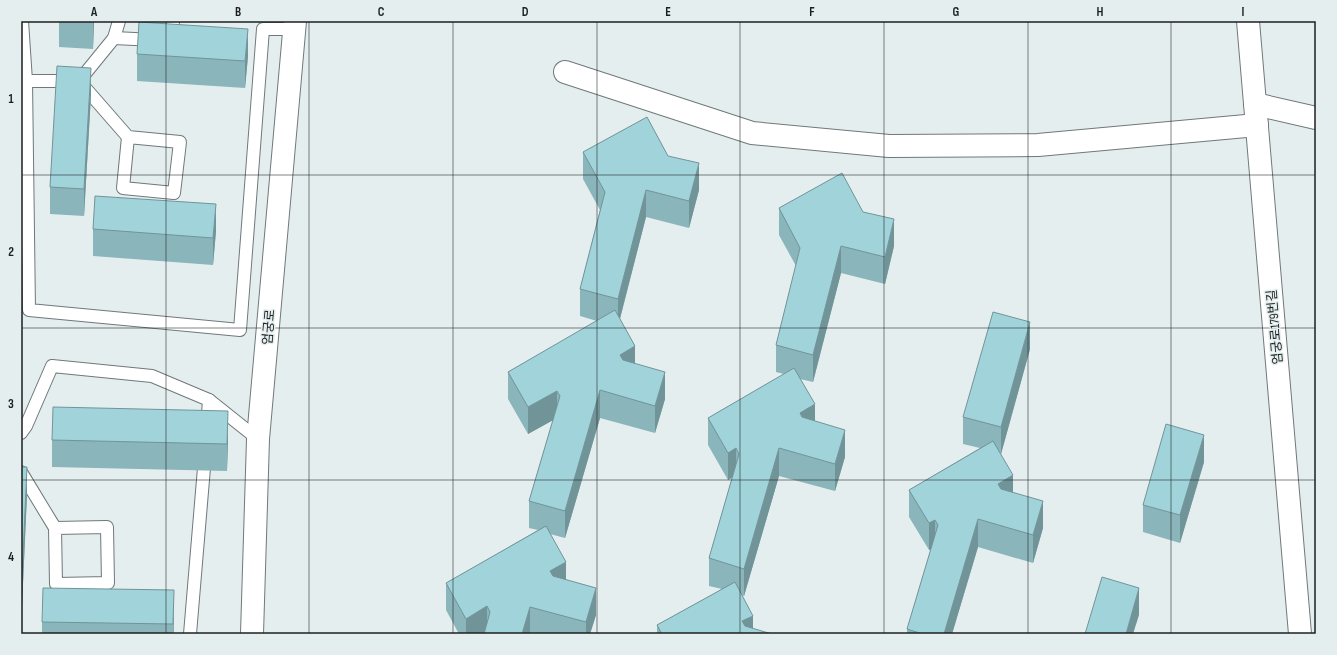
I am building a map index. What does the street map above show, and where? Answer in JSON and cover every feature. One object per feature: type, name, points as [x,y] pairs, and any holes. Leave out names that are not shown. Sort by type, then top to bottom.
[{"type":"street","name":"엄궁로179번길","points":[[1248,21],[1300,634]]},
{"type":"street","name":"엄궁로","points":[[252,634],[258,439],[295,25]]},
{"type":"street","points":[[566,72],[752,133],[889,146],[1038,145],[1256,114],[1316,118]]},
{"type":"lane","points":[[22,21],[26,81],[29,310],[240,330],[263,25],[295,25]]},
{"type":"lane","points":[[79,81],[114,38],[119,21]]},
{"type":"lane","points":[[114,38],[172,41],[173,21]]},
{"type":"lane","points":[[26,81],[79,81],[128,137],[180,142],[174,193],[123,188],[128,137]]},
{"type":"lane","points":[[21,433],[26,426],[52,366],[152,376],[209,400],[258,439]]},
{"type":"lane","points":[[190,634],[209,400]]},
{"type":"lane","points":[[21,472],[55,528],[56,584],[108,583],[107,527],[55,528]]},
{"type":"building","points":[[139,22],[248,29],[245,61],[137,54]]},
{"type":"building","points":[[57,66],[91,68],[84,189],[50,187]]},
{"type":"building","points":[[647,117],[668,156],[699,163],[689,201],[646,190],[618,299],[580,289],[605,192],[583,152]]},
{"type":"building","points":[[842,173],[863,212],[894,219],[885,257],[841,246],[813,355],[776,345],[800,248],[779,208]]},
{"type":"building","points":[[95,196],[216,204],[213,238],[93,229]]},
{"type":"building","points":[[615,310],[635,346],[620,355],[623,360],[665,372],[655,406],[600,390],[565,511],[529,501],[560,396],[557,391],[528,407],[508,372]]},
{"type":"building","points":[[993,312],[1030,322],[1001,427],[963,417]]},
{"type":"building","points":[[794,368],[815,404],[800,413],[802,417],[845,430],[835,464],[779,448],[744,569],[709,558],[739,454],[736,448],[728,453],[708,418]]},
{"type":"building","points":[[53,407],[228,411],[227,444],[52,440]]},
{"type":"building","points":[[1166,424],[1204,435],[1180,515],[1143,505]]},
{"type":"building","points":[[993,441],[1013,475],[998,484],[1001,489],[1043,501],[1033,535],[978,519],[944,634],[923,634],[907,629],[938,525],[935,520],[929,523],[909,490]]},
{"type":"building","points":[[21,467],[27,467],[22,579],[21,579]]},
{"type":"building","points":[[546,526],[566,562],[550,571],[553,576],[596,588],[586,622],[530,607],[522,634],[484,634],[490,612],[487,606],[466,619],[446,583]]},
{"type":"building","points":[[1102,577],[1139,588],[1126,634],[1085,634]]},
{"type":"building","points":[[735,582],[753,616],[742,621],[745,626],[772,634],[662,634],[657,625]]},
{"type":"building","points":[[43,588],[174,590],[173,624],[42,622]]}]
